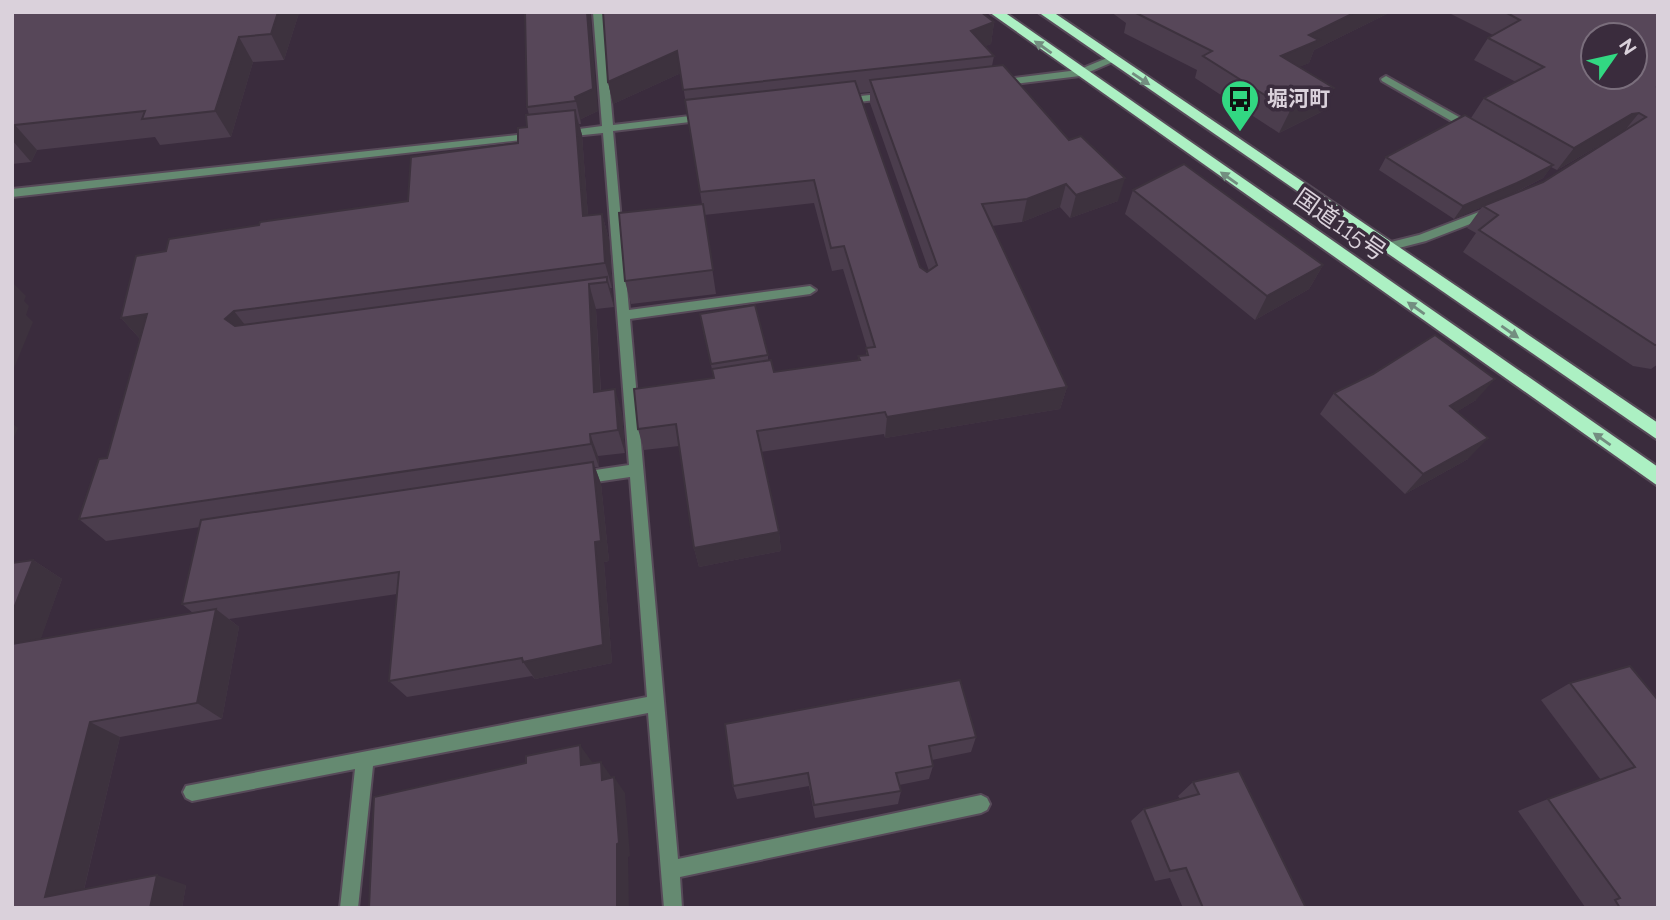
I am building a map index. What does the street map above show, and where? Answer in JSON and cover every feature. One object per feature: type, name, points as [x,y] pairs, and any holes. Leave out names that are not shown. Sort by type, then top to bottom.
[{"type":"highway","name":"国道115号","points":[[995,12],[1658,478]]},
{"type":"highway","name":"国道115号","points":[[1044,12],[1658,433]]},
{"type":"street","points":[[598,12],[607,129],[614,295],[623,315],[636,395],[636,470],[673,908]]},
{"type":"street","points":[[979,86],[1080,73],[1112,59]]},
{"type":"street","points":[[1386,79],[1477,131]]},
{"type":"street","points":[[833,103],[900,95]]},
{"type":"street","points":[[860,99],[864,112]]},
{"type":"street","points":[[12,193],[713,116]]},
{"type":"street","points":[[1387,247],[1422,238],[1509,204]]},
{"type":"street","points":[[623,315],[810,290]]},
{"type":"street","points":[[568,480],[636,470]]},
{"type":"street","points":[[192,792],[656,704]]},
{"type":"street","points":[[349,908],[365,758]]},
{"type":"street","points":[[670,870],[981,804]]},
{"type":"building","points":[[12,12],[278,12],[271,34],[239,37],[215,111],[142,119],[145,111],[15,125],[12,130]]},
{"type":"building","points":[[525,12],[587,12],[593,89],[575,97],[576,101],[527,107]]},
{"type":"building","points":[[603,12],[981,12],[994,22],[971,31],[994,56],[683,90],[677,51],[608,82]]},
{"type":"building","points":[[1134,12],[1356,12],[1309,35],[1319,40],[1281,56],[1334,88],[1290,111],[1203,56],[1212,51]]},
{"type":"building","points":[[1505,12],[1658,12],[1658,345],[1479,230],[1498,215],[1483,206],[1543,182],[1646,117],[1639,113],[1632,114],[1574,148],[1484,98],[1544,67],[1488,38],[1520,20]]},
{"type":"building","points":[[1003,65],[1069,140],[1081,136],[1125,178],[1076,195],[1066,184],[1027,199],[982,204],[1067,387],[887,417],[885,412],[757,431],[779,532],[694,548],[676,424],[638,429],[634,389],[714,378],[712,369],[771,360],[774,372],[860,360],[858,356],[868,355],[866,348],[875,347],[844,246],[831,248],[814,180],[700,192],[685,100],[855,81],[920,267],[927,272],[937,265],[870,80]]},
{"type":"building","points":[[575,110],[583,216],[602,214],[605,263],[234,311],[225,319],[235,326],[607,277],[607,282],[589,284],[594,392],[615,389],[618,430],[590,434],[591,444],[79,519],[99,459],[107,458],[147,314],[121,318],[136,256],[166,251],[169,239],[259,225],[260,222],[408,201],[411,157],[518,143],[518,128],[527,127],[526,115]]},
{"type":"building","points":[[1465,115],[1553,165],[1463,206],[1386,157]]},
{"type":"building","points":[[1184,164],[1323,265],[1267,296],[1133,190]]},
{"type":"building","points":[[703,204],[713,270],[625,281],[619,213]]},
{"type":"building","points":[[755,305],[768,355],[711,364],[700,314]]},
{"type":"building","points":[[1435,335],[1495,379],[1450,406],[1488,438],[1423,474],[1334,393],[1373,374]]},
{"type":"building","points":[[593,462],[601,541],[595,542],[603,645],[523,662],[522,658],[389,681],[399,572],[182,604],[201,520]]},
{"type":"building","points":[[33,560],[12,613],[12,563]]},
{"type":"building","points":[[216,609],[197,703],[90,722],[45,897],[157,875],[150,908],[12,908],[12,644]]},
{"type":"building","points":[[1630,666],[1658,700],[1658,908],[1620,908],[1615,900],[1620,898],[1548,799],[1635,767],[1570,683]]},
{"type":"building","points":[[960,680],[976,737],[929,746],[933,766],[896,773],[901,791],[814,805],[808,773],[733,786],[725,724]]},
{"type":"building","points":[[580,745],[581,765],[601,762],[602,780],[614,777],[619,843],[617,908],[369,908],[374,797],[526,763],[526,756]]},
{"type":"building","points":[[1239,771],[1306,908],[1203,908],[1186,868],[1170,871],[1144,809],[1199,794],[1193,782]]},
{"type":"place","name":"堀河町","points":[[1240,133]]}]
